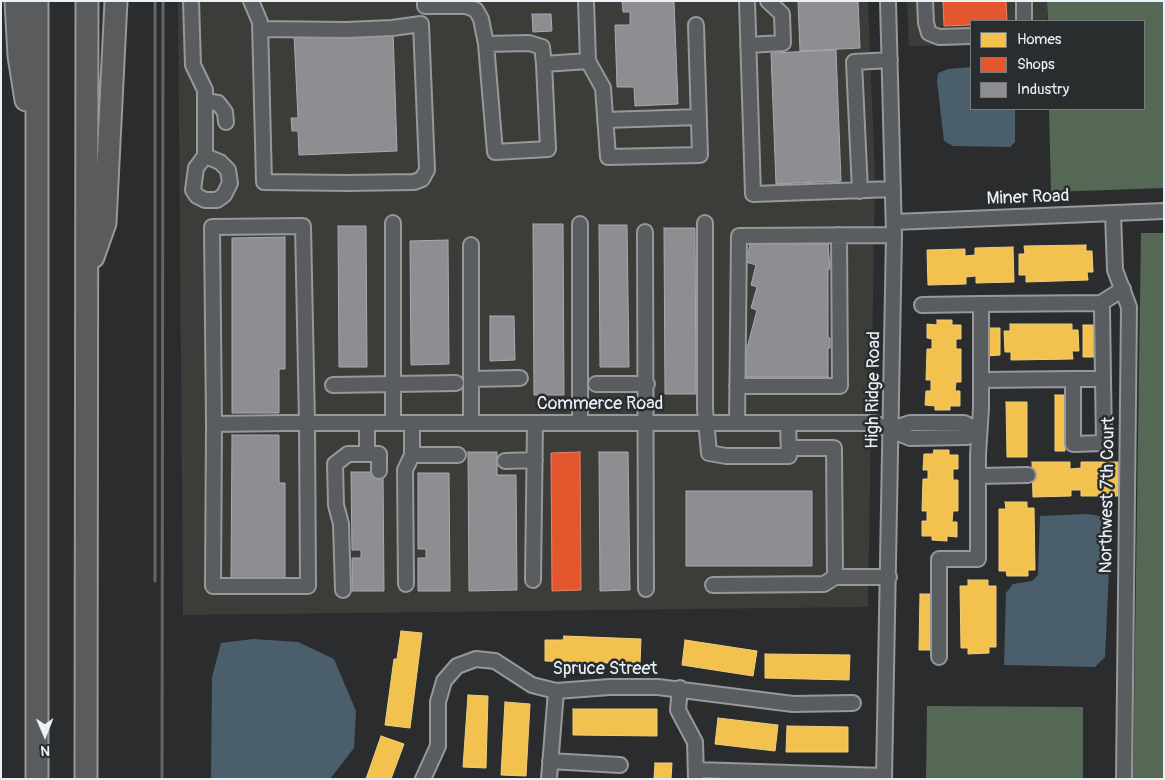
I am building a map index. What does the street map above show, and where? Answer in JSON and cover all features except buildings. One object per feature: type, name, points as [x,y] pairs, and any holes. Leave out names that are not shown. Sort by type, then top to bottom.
[{"type":"highway","points":[[16,1],[19,56],[36,163]]},
{"type":"highway","points":[[36,1],[36,779]]},
{"type":"highway","points":[[86,779],[87,1]]},
{"type":"highway","points":[[87,274],[105,223],[116,1]]},
{"type":"street","points":[[191,1],[193,65],[204,90],[205,156]]},
{"type":"street","points":[[251,1],[261,29],[264,182],[414,182],[422,179],[426,170],[421,24],[392,28],[346,30],[261,29]]},
{"type":"street","points":[[425,1],[425,6],[478,6],[486,44],[495,152],[548,148],[542,47],[529,43],[486,44]]},
{"type":"street","points":[[747,1],[753,194],[893,189]]},
{"type":"street","points":[[748,45],[783,43],[782,14],[768,1]]},
{"type":"street","name":"High Ridge Road","points":[[884,777],[892,430],[894,228],[888,1]]},
{"type":"street","points":[[925,1],[926,24],[930,34],[939,37],[970,36]]},
{"type":"street","points":[[1024,1],[1024,20]]},
{"type":"street","points":[[586,8],[588,61],[603,88],[608,157],[700,155],[696,25]]},
{"type":"street","points":[[860,190],[854,62],[890,60]]},
{"type":"street","points":[[544,64],[588,61]]},
{"type":"street","points":[[204,101],[218,104],[225,112],[226,122]]},
{"type":"street","points":[[606,120],[699,117]]},
{"type":"street","name":"Miner Road","points":[[737,386],[739,236],[839,235],[894,228],[1164,211]]},
{"type":"street","name":"Northwest 7th Court","points":[[1113,214],[1115,270],[1129,307],[1124,779]]},
{"type":"street","points":[[393,223],[393,423]]},
{"type":"street","points":[[705,223],[705,409],[709,453],[726,456],[789,456],[788,423]]},
{"type":"street","points":[[580,224],[580,423]]},
{"type":"street","points":[[303,226],[307,423],[308,586],[214,586],[212,227],[303,226]]},
{"type":"street","points":[[645,232],[646,589]]},
{"type":"street","points":[[737,423],[737,386],[840,386],[839,235]]},
{"type":"street","points":[[471,423],[472,245]]},
{"type":"street","points":[[922,304],[1101,303],[1123,289]]},
{"type":"street","points":[[1073,379],[1073,444],[1104,443],[1101,303]]},
{"type":"street","points":[[939,657],[939,559],[978,560],[979,431],[982,380],[980,304]]},
{"type":"street","points":[[471,379],[520,378]]},
{"type":"street","points":[[982,380],[1103,379]]},
{"type":"street","points":[[334,385],[456,383]]},
{"type":"street","points":[[596,384],[646,384]]},
{"type":"street","name":"Commerce Road","points":[[214,424],[874,422],[892,430]]},
{"type":"street","points":[[892,430],[910,423],[964,422],[979,431]]},
{"type":"street","points":[[367,423],[368,454]]},
{"type":"street","points":[[406,584],[405,470],[412,455],[412,423]]},
{"type":"street","points":[[534,580],[535,423]]},
{"type":"street","points":[[789,448],[834,448],[835,578]]},
{"type":"street","points":[[343,590],[341,524],[336,505],[335,464],[340,458],[348,454],[379,454],[379,471]]},
{"type":"street","points":[[412,455],[458,455]]},
{"type":"street","points":[[505,461],[535,460]]},
{"type":"street","points":[[978,476],[1028,475]]},
{"type":"street","points":[[713,584],[824,584],[835,578],[889,577]]},
{"type":"street","name":"Spruce Street","points":[[423,779],[438,746],[438,702],[444,681],[457,666],[476,659],[495,661],[532,686],[556,690],[610,687],[680,688],[793,704],[853,703]]},
{"type":"street","points":[[680,688],[678,710],[694,742],[696,775],[884,777]]},
{"type":"street","points":[[549,779],[556,690]]},
{"type":"street","points":[[550,761],[620,765]]},
{"type":"shaded area","points":[[178,1],[868,1],[875,177],[868,607],[183,615]]},
{"type":"shaded area","points":[[907,1],[1047,1],[1047,20],[970,20],[970,45],[909,46]]},
{"type":"green space","points":[[1047,1],[1164,1],[1164,188],[1051,192],[1049,110],[1145,110],[1145,20],[1048,20]]},
{"type":"green space","points":[[1141,233],[1164,233],[1164,779],[1133,779]]},
{"type":"green space","points":[[927,706],[1083,707],[1083,779],[926,779]]},
{"type":"water","points":[[970,67],[970,110],[1015,110],[1015,142],[1010,147],[953,146],[944,141],[937,81],[938,73],[948,69]]},
{"type":"water","points":[[1087,514],[1100,516],[1106,524],[1109,570],[1105,657],[1095,667],[1004,665],[1006,593],[1013,584],[1032,581],[1038,575],[1040,516]]},
{"type":"water","points":[[253,639],[298,642],[334,659],[356,711],[354,748],[330,779],[211,779],[212,677],[221,643]]},
{"type":"railway","points":[[155,1],[155,581]]},
{"type":"railway","points":[[162,779],[163,1]]}]
